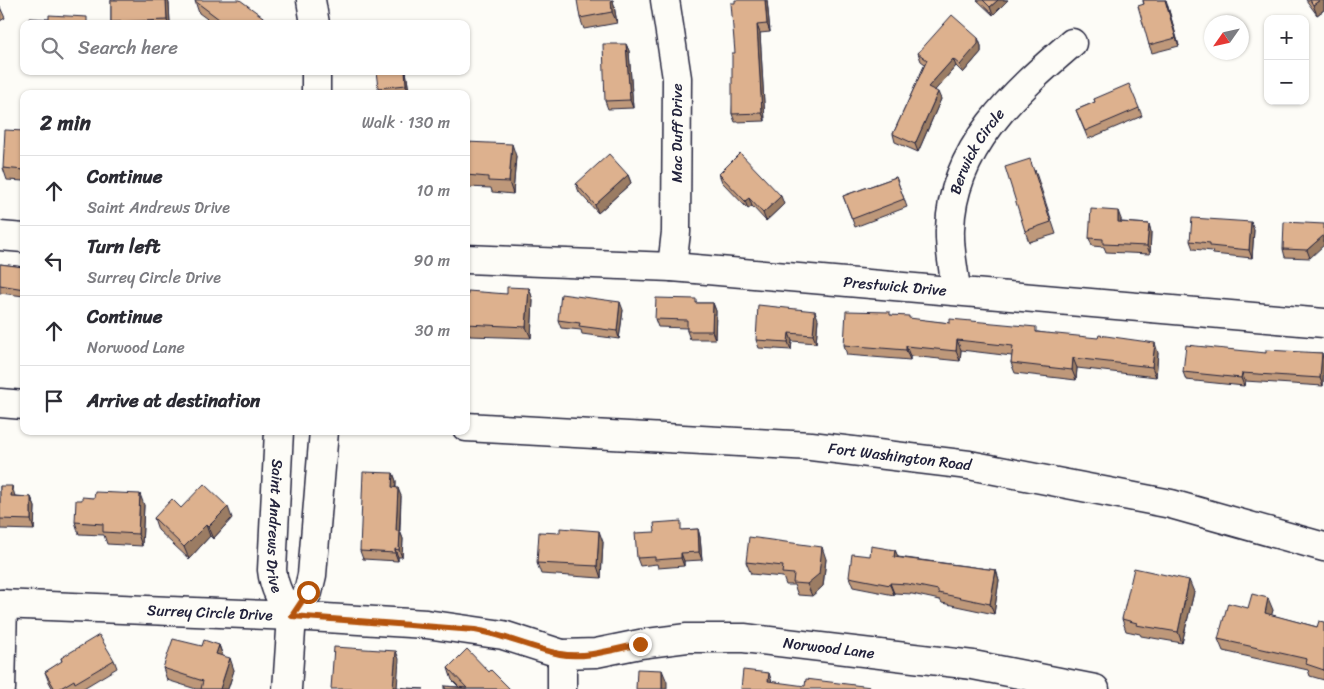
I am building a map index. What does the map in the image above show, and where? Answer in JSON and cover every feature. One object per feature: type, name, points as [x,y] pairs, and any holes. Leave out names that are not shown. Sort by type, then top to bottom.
[{"type":"street","points":[[311,0],[314,20]]},
{"type":"street","name":"Mac Duff Drive","points":[[665,0],[677,78],[676,223],[672,267]]},
{"type":"street","name":"Berwick Circle","points":[[956,290],[950,228],[958,184],[966,161],[979,137],[1000,111],[1038,72],[1072,43]]},
{"type":"street","points":[[316,75],[316,90]]},
{"type":"street","points":[[0,236],[20,238]]},
{"type":"street","name":"Prestwick Drive","points":[[470,259],[672,267],[1324,323]]},
{"type":"street","points":[[0,404],[20,405]]},
{"type":"street","name":"Fort Washington Road","points":[[470,427],[811,446],[969,465],[1171,504],[1324,547]]},
{"type":"street","name":"Saint Andrews Drive","points":[[279,435],[272,570],[279,596],[292,616]]},
{"type":"street","name":"Saint Andrews Drive","points":[[287,689],[292,616],[308,592],[310,584],[324,435]]},
{"type":"street","points":[[1,689],[2,604]]},
{"type":"street","name":"Surrey Circle Drive","points":[[2,604],[292,616],[475,630],[503,635],[562,654]]},
{"type":"street","name":"Norwood Lane","points":[[562,654],[596,653],[640,644],[688,638],[744,638],[973,665],[1095,689]]},
{"type":"street","points":[[562,654],[562,689]]},
{"type":"building","points":[[111,0],[166,0],[167,20],[111,20]]},
{"type":"building","points":[[240,0],[263,17],[261,20],[218,20],[195,1]]},
{"type":"building","points":[[577,0],[611,0],[612,12],[580,18]]},
{"type":"building","points":[[735,0],[765,0],[767,24],[757,25],[762,113],[732,114],[732,53],[735,53],[731,3],[735,3]]},
{"type":"building","points":[[983,0],[998,0],[990,7]]},
{"type":"building","points":[[1143,0],[1165,0],[1176,38],[1149,45],[1138,6],[1144,4]]},
{"type":"building","points":[[1310,0],[1320,0],[1313,5]]},
{"type":"building","points":[[49,15],[87,17],[87,20],[29,20],[29,18],[49,19]]},
{"type":"building","points":[[952,15],[978,38],[978,44],[960,65],[953,59],[928,87],[938,92],[915,144],[893,134],[927,60],[918,53]]},
{"type":"building","points":[[603,44],[626,44],[630,100],[605,101]]},
{"type":"building","points":[[376,75],[405,75],[406,85],[378,88]]},
{"type":"building","points":[[1129,84],[1139,108],[1085,131],[1076,110],[1095,102],[1094,99]]},
{"type":"building","points":[[5,130],[20,131],[20,170],[3,168]]},
{"type":"building","points":[[470,142],[512,144],[509,182],[488,181],[488,177],[470,175]]},
{"type":"building","points":[[740,153],[781,196],[763,213],[749,198],[745,201],[719,174]]},
{"type":"building","points":[[609,154],[628,175],[595,205],[576,184]]},
{"type":"building","points":[[1030,159],[1051,222],[1025,231],[1005,167]]},
{"type":"building","points":[[896,177],[904,199],[852,219],[843,196]]},
{"type":"building","points":[[1091,209],[1118,211],[1118,222],[1149,224],[1147,246],[1103,244],[1103,239],[1089,238]]},
{"type":"building","points":[[1192,218],[1251,222],[1249,250],[1210,246],[1210,243],[1190,241]]},
{"type":"building","points":[[1284,222],[1324,224],[1324,235],[1307,250],[1283,249]]},
{"type":"building","points":[[0,264],[20,266],[20,288],[0,285]]},
{"type":"building","points":[[507,287],[529,288],[526,327],[470,324],[470,291],[507,294]]},
{"type":"building","points":[[561,294],[620,302],[617,331],[579,326],[580,323],[558,320]]},
{"type":"building","points":[[656,298],[696,299],[696,303],[713,303],[712,331],[687,331],[687,320],[655,319]]},
{"type":"building","points":[[758,305],[815,311],[813,335],[789,333],[788,342],[756,340]]},
{"type":"building","points":[[846,311],[890,312],[890,315],[909,316],[909,318],[950,323],[950,319],[1036,327],[1036,332],[1098,338],[1099,335],[1155,343],[1152,367],[1073,358],[1072,370],[1011,363],[1013,346],[957,340],[956,351],[906,346],[906,350],[844,345]]},
{"type":"building","points":[[1186,345],[1266,353],[1266,350],[1322,353],[1320,378],[1242,373],[1241,378],[1183,372]]},
{"type":"building","points":[[363,472],[393,473],[392,487],[398,488],[396,531],[400,531],[399,550],[395,549],[395,553],[360,551]]},
{"type":"building","points":[[204,484],[228,507],[184,547],[154,518],[172,499],[181,508]]},
{"type":"building","points":[[0,486],[12,486],[11,496],[31,497],[31,520],[0,519]]},
{"type":"building","points":[[95,492],[140,494],[138,534],[103,532],[103,524],[75,522],[76,500],[82,500],[82,497],[94,498]]},
{"type":"building","points":[[681,521],[681,530],[698,529],[699,552],[681,553],[681,558],[655,560],[655,557],[637,558],[635,533],[655,532],[654,523]]},
{"type":"building","points":[[560,528],[599,531],[597,566],[537,563],[539,532],[560,533]]},
{"type":"building","points":[[749,537],[822,547],[819,574],[807,584],[793,583],[794,574],[782,573],[783,566],[746,562]]},
{"type":"building","points":[[871,546],[895,550],[894,557],[996,570],[990,604],[938,593],[938,590],[908,584],[890,583],[890,585],[849,577],[852,554],[870,556]]},
{"type":"building","points":[[1134,568],[1189,580],[1178,632],[1136,625],[1137,623],[1122,619]]},
{"type":"building","points":[[1252,594],[1268,598],[1265,613],[1317,627],[1319,621],[1324,622],[1324,670],[1306,664],[1307,659],[1218,639],[1228,603],[1248,608]]},
{"type":"building","points":[[99,635],[114,660],[75,683],[74,680],[59,689],[55,689],[45,672],[62,661],[61,658]]},
{"type":"building","points":[[173,639],[202,646],[204,640],[219,645],[216,654],[230,658],[220,689],[201,689],[203,681],[163,668]]},
{"type":"building","points":[[334,647],[396,651],[393,687],[424,689],[331,689]]},
{"type":"building","points":[[467,649],[489,672],[491,670],[510,689],[446,689],[444,686],[467,688],[448,668]]},
{"type":"building","points":[[637,669],[662,670],[662,689],[636,689]]},
{"type":"building","points":[[743,670],[769,673],[768,681],[805,686],[806,679],[871,687],[871,689],[741,689]]},
{"type":"route","points":[[308,592],[292,616],[426,624],[475,630],[503,635],[562,654],[596,653],[640,644]]}]
